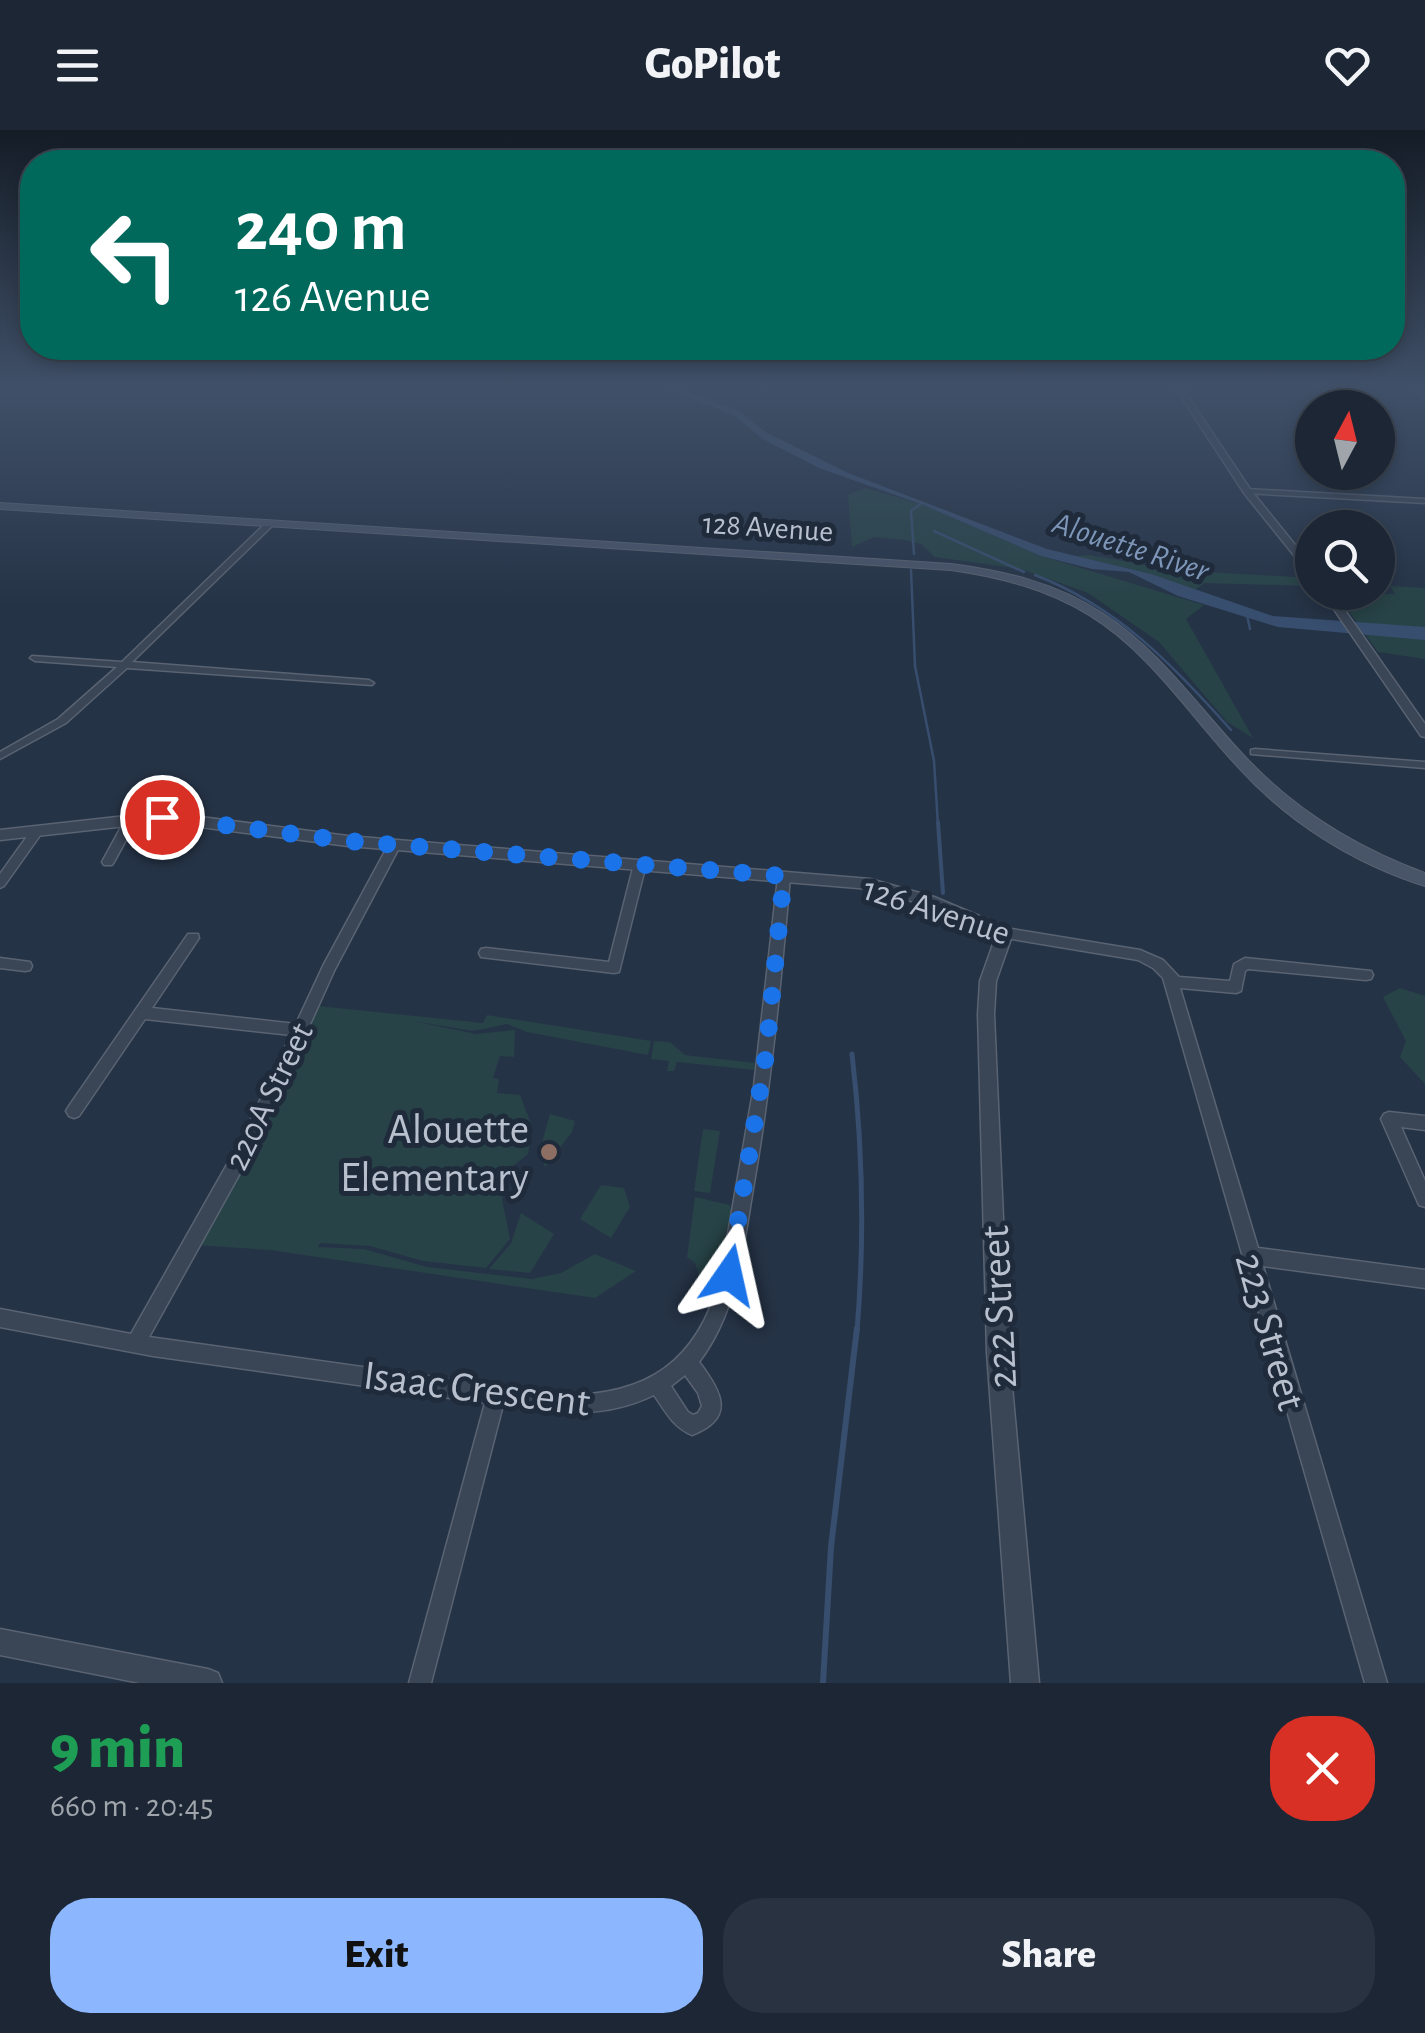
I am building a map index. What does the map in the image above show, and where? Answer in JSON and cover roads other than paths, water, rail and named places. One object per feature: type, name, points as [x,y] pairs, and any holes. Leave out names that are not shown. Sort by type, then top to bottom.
[{"type":"main road","name":"128 Avenue","points":[[0,506],[950,566],[1033,584],[1091,610],[1127,636],[1245,766],[1291,808],[1356,850],[1425,880]]},
{"type":"street","points":[[1227,461],[1295,551]]},
{"type":"street","points":[[1247,491],[1425,501]]},
{"type":"street","points":[[0,756],[62,721],[270,524]]},
{"type":"street","points":[[1340,610],[1425,733]]},
{"type":"street","points":[[35,658],[369,683]]},
{"type":"street","points":[[1254,752],[1425,765]]},
{"type":"street","points":[[108,862],[132,818]]},
{"type":"street","name":"126 Avenue","points":[[0,835],[132,818],[176,818],[395,844],[870,884],[929,901],[1006,933],[1140,955],[1186,985],[1230,988],[1238,984],[1241,964],[1251,963],[1366,976]]},
{"type":"street","points":[[0,883],[38,831]]},
{"type":"street","name":"220A Street","points":[[135,1344],[248,1142],[395,844]]},
{"type":"street","points":[[486,953],[614,968],[640,864]]},
{"type":"street","name":"Isaac Crescent","points":[[0,1318],[135,1344],[585,1406],[625,1398],[657,1382],[686,1362],[702,1344],[719,1309],[733,1256],[766,1055],[784,876]]},
{"type":"street","name":"222 Street","points":[[1006,933],[988,981],[986,1034],[998,1353],[1025,1683]]},
{"type":"street","points":[[74,1111],[193,938]]},
{"type":"street","points":[[0,963],[24,966]]},
{"type":"street","name":"223 Street","points":[[1170,978],[1376,1683]]},
{"type":"street","points":[[143,1013],[300,1030]]},
{"type":"street","points":[[1425,1123],[1389,1118],[1425,1199]]},
{"type":"street","points":[[1250,1256],[1425,1279]]},
{"type":"street","points":[[657,1382],[681,1419],[692,1424],[703,1422],[712,1408],[710,1394],[686,1362]]},
{"type":"street","points":[[420,1683],[497,1394]]},
{"type":"street","points":[[0,1642],[128,1675],[208,1683]]},
{"type":"water","points":[[806,461],[825,461],[1047,549],[1151,574],[1273,616],[1425,627],[1425,640],[1278,627],[1178,596],[1129,572],[1092,569],[1041,556],[921,504]]},
{"type":"waterway","points":[[914,554],[911,511],[922,503]]},
{"type":"waterway","points":[[934,531],[1024,572]]},
{"type":"waterway","points":[[911,570],[915,666],[934,761],[938,825]]},
{"type":"waterway","points":[[1035,575],[1065,588],[1118,621],[1188,683],[1231,730]]},
{"type":"waterway","points":[[1247,615],[1250,629]]},
{"type":"waterway","points":[[938,822],[943,893]]},
{"type":"waterway","points":[[852,1054],[862,1192],[857,1331]]},
{"type":"waterway","points":[[823,1683],[831,1547],[857,1328]]},
{"type":"place","name":"Alouette Elementary","points":[[549,1152]]},
{"type":"water label","name":"Alouette River","points":[[1131,546]]}]
